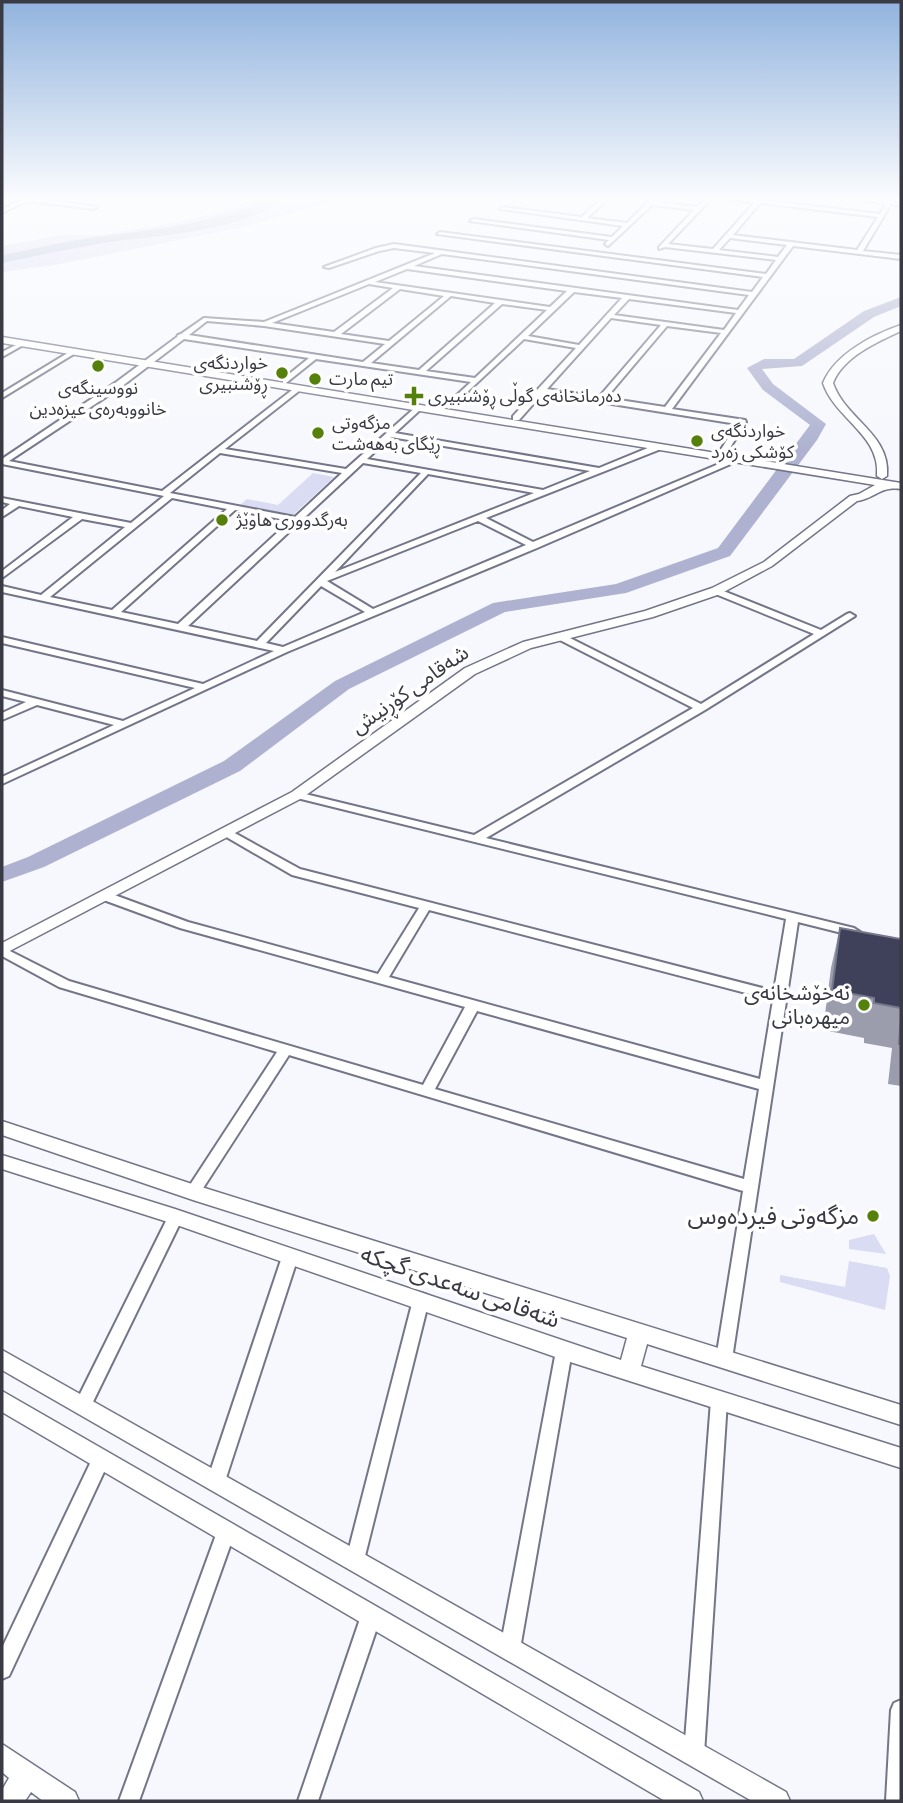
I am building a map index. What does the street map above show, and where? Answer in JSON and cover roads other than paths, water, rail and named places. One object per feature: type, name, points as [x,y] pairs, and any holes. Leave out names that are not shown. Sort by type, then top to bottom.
[{"type":"main road","points":[[883,480],[883,460],[877,446],[840,406],[828,383],[837,366],[901,328]]},
{"type":"main road","points":[[2,335],[296,389],[736,460],[768,461],[883,480],[901,486]]},
{"type":"main road","points":[[2,340],[286,381],[724,451],[768,461]]},
{"type":"main road","points":[[736,460],[748,455]]},
{"type":"main road","points":[[842,473],[854,486],[854,498]]},
{"type":"main road","points":[[883,480],[901,478]]},
{"type":"main road","name":"شەقامی کۆڕنیش","points":[[2,951],[297,795],[470,671],[497,657],[559,636],[649,614],[716,591],[768,564],[854,498],[862,497],[883,480]]},
{"type":"main road","name":"شەقامی سەعدی گچکە","points":[[2,1128],[192,1192],[901,1415]]},
{"type":"main road","name":"شەقامی سەعدی گچکە","points":[[2,1162],[175,1217],[564,1351],[901,1458]]},
{"type":"main road","points":[[629,1372],[639,1333]]},
{"type":"main road","points":[[2,1359],[777,1801]]},
{"type":"main road","points":[[2,1401],[690,1801]]},
{"type":"main road","points":[[2,1757],[66,1801]]},
{"type":"main road","points":[[9,1801],[27,1774]]},
{"type":"street","points":[[512,282],[740,312]]},
{"type":"street","points":[[605,294],[616,282]]},
{"type":"street","points":[[667,282],[754,294]]},
{"type":"street","points":[[666,411],[763,282]]},
{"type":"street","points":[[264,324],[368,283],[551,309]]},
{"type":"street","points":[[335,335],[400,287]]},
{"type":"street","points":[[449,407],[572,290]]},
{"type":"street","points":[[365,363],[450,294]]},
{"type":"street","points":[[516,418],[626,297]]},
{"type":"street","points":[[421,372],[501,301]]},
{"type":"street","points":[[610,316],[726,331]]},
{"type":"street","points":[[2,462],[149,362],[206,319],[264,324],[390,343]]},
{"type":"street","points":[[600,400],[666,323]]},
{"type":"street","points":[[180,336],[477,381]]},
{"type":"street","points":[[524,337],[581,347]]},
{"type":"street","points":[[2,355],[22,344]]},
{"type":"street","points":[[2,396],[72,352]]},
{"type":"street","points":[[286,381],[315,356]]},
{"type":"street","points":[[43,598],[296,389]]},
{"type":"street","points":[[540,390],[742,422],[724,451]]},
{"type":"street","points":[[180,628],[417,408]]},
{"type":"street","points":[[389,434],[600,470]]},
{"type":"street","points":[[320,581],[658,447]]},
{"type":"street","points":[[219,450],[348,472]]},
{"type":"street","points":[[361,460],[543,492]]},
{"type":"street","points":[[2,781],[284,650],[736,460]]},
{"type":"street","points":[[2,462],[297,520]]},
{"type":"street","points":[[259,645],[426,472]]},
{"type":"street","points":[[2,500],[132,526]]},
{"type":"street","points":[[2,514],[17,503]]},
{"type":"street","points":[[114,613],[233,507]]},
{"type":"street","points":[[2,575],[80,516]]},
{"type":"street","points":[[478,518],[534,546]]},
{"type":"street","points":[[320,581],[373,613]]},
{"type":"street","points":[[2,589],[284,650]]},
{"type":"street","points":[[716,591],[822,634]]},
{"type":"street","points":[[475,839],[701,708],[850,616]]},
{"type":"street","points":[[559,636],[701,708]]},
{"type":"street","points":[[2,640],[205,687]]},
{"type":"street","points":[[2,694],[124,724]]},
{"type":"street","points":[[2,716],[35,702]]},
{"type":"street","points":[[297,795],[865,935]]},
{"type":"street","points":[[227,833],[296,872],[780,997]]},
{"type":"street","points":[[106,896],[184,925],[766,1086]]},
{"type":"street","points":[[382,979],[426,906]]},
{"type":"street","points":[[724,1359],[792,919]]},
{"type":"street","points":[[2,951],[64,984],[750,1187]]},
{"type":"street","points":[[426,1092],[473,1005]]},
{"type":"street","points":[[192,1192],[285,1050]]},
{"type":"street","points":[[83,1405],[175,1217]]},
{"type":"street","points":[[216,1481],[290,1257]]},
{"type":"street","points":[[355,1560],[421,1300]]},
{"type":"street","points":[[510,1649],[564,1351]]},
{"type":"street","points":[[694,1754],[719,1401]]},
{"type":"street","points":[[2,1669],[101,1459]]},
{"type":"street","points":[[129,1801],[226,1532]]},
{"type":"street","points":[[308,1801],[371,1616]]},
{"type":"street","points":[[896,1801],[901,1710]]},
{"type":"waterway","points":[[2,875],[36,862],[232,766],[342,685],[500,607],[619,589],[724,552],[818,424],[768,387],[754,368],[764,363],[797,363],[869,314],[901,301]]},
{"type":"place","name":"نووسینگەی خانووبەرەی عیزەدین","points":[[98,366]]},
{"type":"place","name":"خواردنگەی ڕۆشنبیری","points":[[282,373]]},
{"type":"place","name":"تیم مارت","points":[[315,379]]},
{"type":"place","name":"دەرمانخانەی گوڵی ڕۆشنبیری","points":[[414,396]]},
{"type":"place","name":"مزگەوتی ڕێگای بەھەشت","points":[[318,433]]},
{"type":"place","name":"خواردنگەی کۆشکی زەرد","points":[[697,441]]},
{"type":"place","name":"بەرگدووری هاوێژ","points":[[222,520]]},
{"type":"place","name":"نەخۆشخانەی میهرەبانی","points":[[864,1005]]},
{"type":"place","name":"مزگەوتی فیردەوس","points":[[873,1216]]}]
